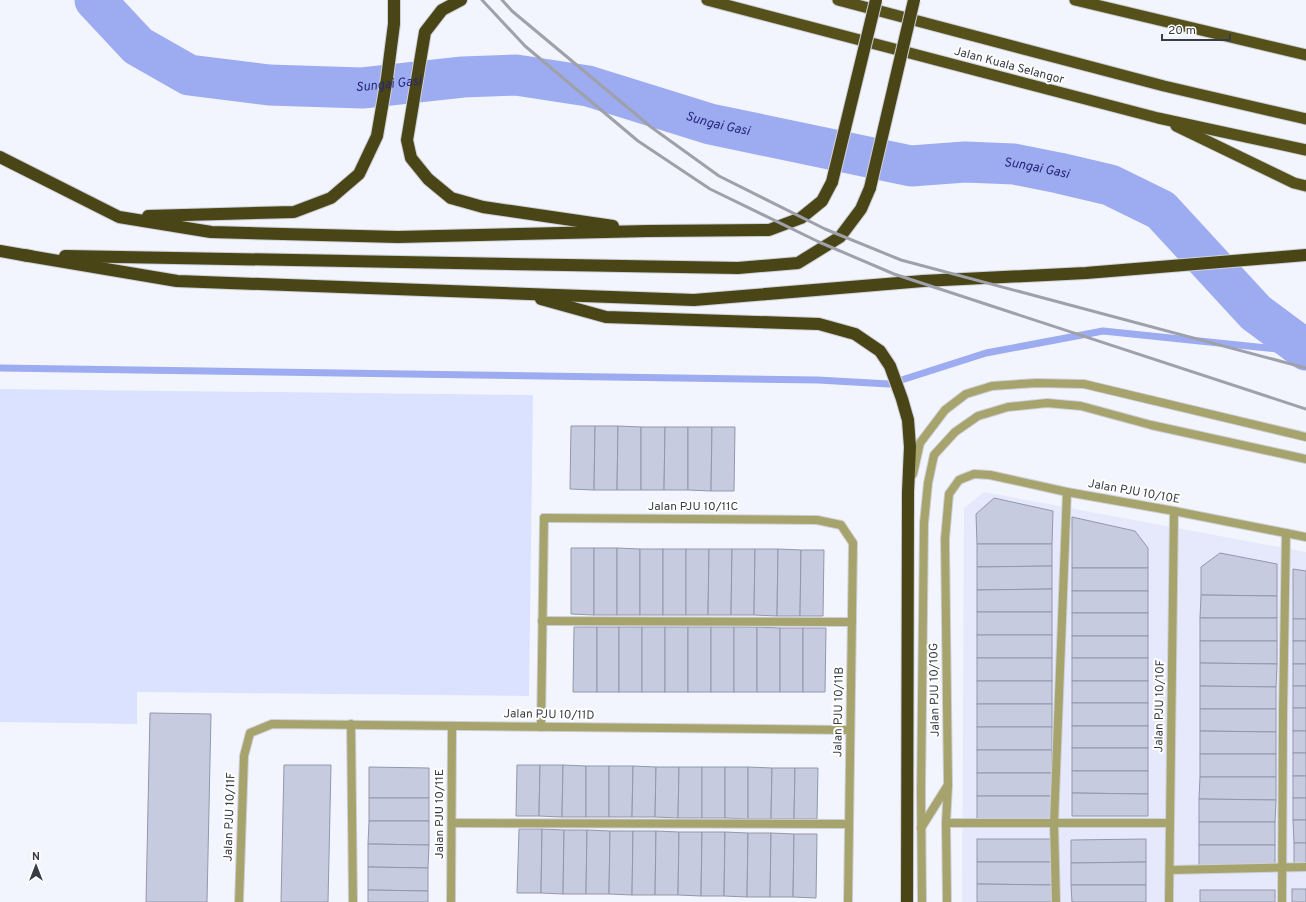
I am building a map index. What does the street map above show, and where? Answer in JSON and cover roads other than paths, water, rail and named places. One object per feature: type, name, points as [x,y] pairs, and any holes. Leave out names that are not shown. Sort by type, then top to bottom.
[{"type":"highway","points":[[119,217],[294,212],[331,198],[360,174],[377,136],[388,78],[394,24],[394,0]]},
{"type":"highway","points":[[461,0],[442,10],[425,32],[407,140],[411,158],[428,179],[451,198],[483,207],[648,231]]},
{"type":"highway","name":"Jalan Kuala Selangor","points":[[707,0],[1158,118],[1306,150]]},
{"type":"highway","name":"Jalan Kuala Selangor","points":[[838,0],[1164,86],[1306,119]]},
{"type":"highway","points":[[0,157],[119,217],[211,232],[398,237],[648,231],[769,230],[801,218],[822,201],[832,182],[876,0]]},
{"type":"highway","points":[[23,256],[738,268],[798,263],[840,237],[861,209],[870,188],[914,0]]},
{"type":"highway","points":[[1075,0],[1306,54]]},
{"type":"highway","points":[[1158,118],[1294,183],[1306,186]]},
{"type":"highway","points":[[0,250],[23,256],[177,281],[694,300],[923,281],[1086,273],[1306,255]]},
{"type":"highway","points":[[521,294],[606,317],[819,324],[855,334],[880,351],[890,366],[908,420],[910,447],[908,492],[907,902]]},
{"type":"street","points":[[908,492],[920,443],[945,410],[966,394],[992,386],[1036,383],[1084,384],[1306,437]]},
{"type":"street","points":[[922,902],[921,828],[924,523],[928,483],[934,455],[955,432],[978,416],[1008,407],[1047,403],[1081,406],[1151,425],[1306,459]]},
{"type":"street","name":"Jalan PJU 10/10E","points":[[960,480],[974,474],[990,475],[1067,492],[1306,537]]},
{"type":"street","name":"Jalan PJU 10/10G","points":[[947,902],[946,823],[948,785],[946,539],[949,494],[960,480]]},
{"type":"street","points":[[1056,902],[1054,823],[1067,492]]},
{"type":"street","name":"Jalan PJU 10/10F","points":[[1169,902],[1174,511]]},
{"type":"street","name":"Jalan PJU 10/11C","points":[[542,621],[544,518],[817,520],[841,525]]},
{"type":"street","name":"Jalan PJU 10/11B","points":[[841,525],[853,543],[848,902]]},
{"type":"street","points":[[1282,902],[1286,533]]},
{"type":"street","points":[[540,727],[542,621],[852,622]]},
{"type":"street","name":"Jalan PJU 10/11D","points":[[250,733],[272,724],[850,730]]},
{"type":"street","points":[[352,724],[353,902]]},
{"type":"street","name":"Jalan PJU 10/11E","points":[[451,902],[452,726]]},
{"type":"street","name":"Jalan PJU 10/11F","points":[[239,902],[244,756],[250,733]]},
{"type":"street","points":[[921,828],[948,785]]},
{"type":"street","points":[[452,823],[849,824]]},
{"type":"street","points":[[946,823],[1170,823]]},
{"type":"street","points":[[1170,870],[1306,867]]},
{"type":"waterway","name":"Sungai Gasi","points":[[95,0],[138,46],[189,75],[269,85],[362,88],[463,77],[516,75],[588,86],[710,124],[911,166],[965,162],[1014,164],[1110,185],[1161,210],[1256,313],[1306,350]]},
{"type":"waterway","points":[[0,368],[818,380],[889,384],[986,353],[1103,331],[1306,352]]},
{"type":"railway","points":[[482,0],[525,46],[638,141],[710,189],[819,242],[894,274],[1306,409]]},
{"type":"railway","points":[[502,0],[512,11],[651,127],[719,176],[825,229],[901,260],[1306,368]]}]
